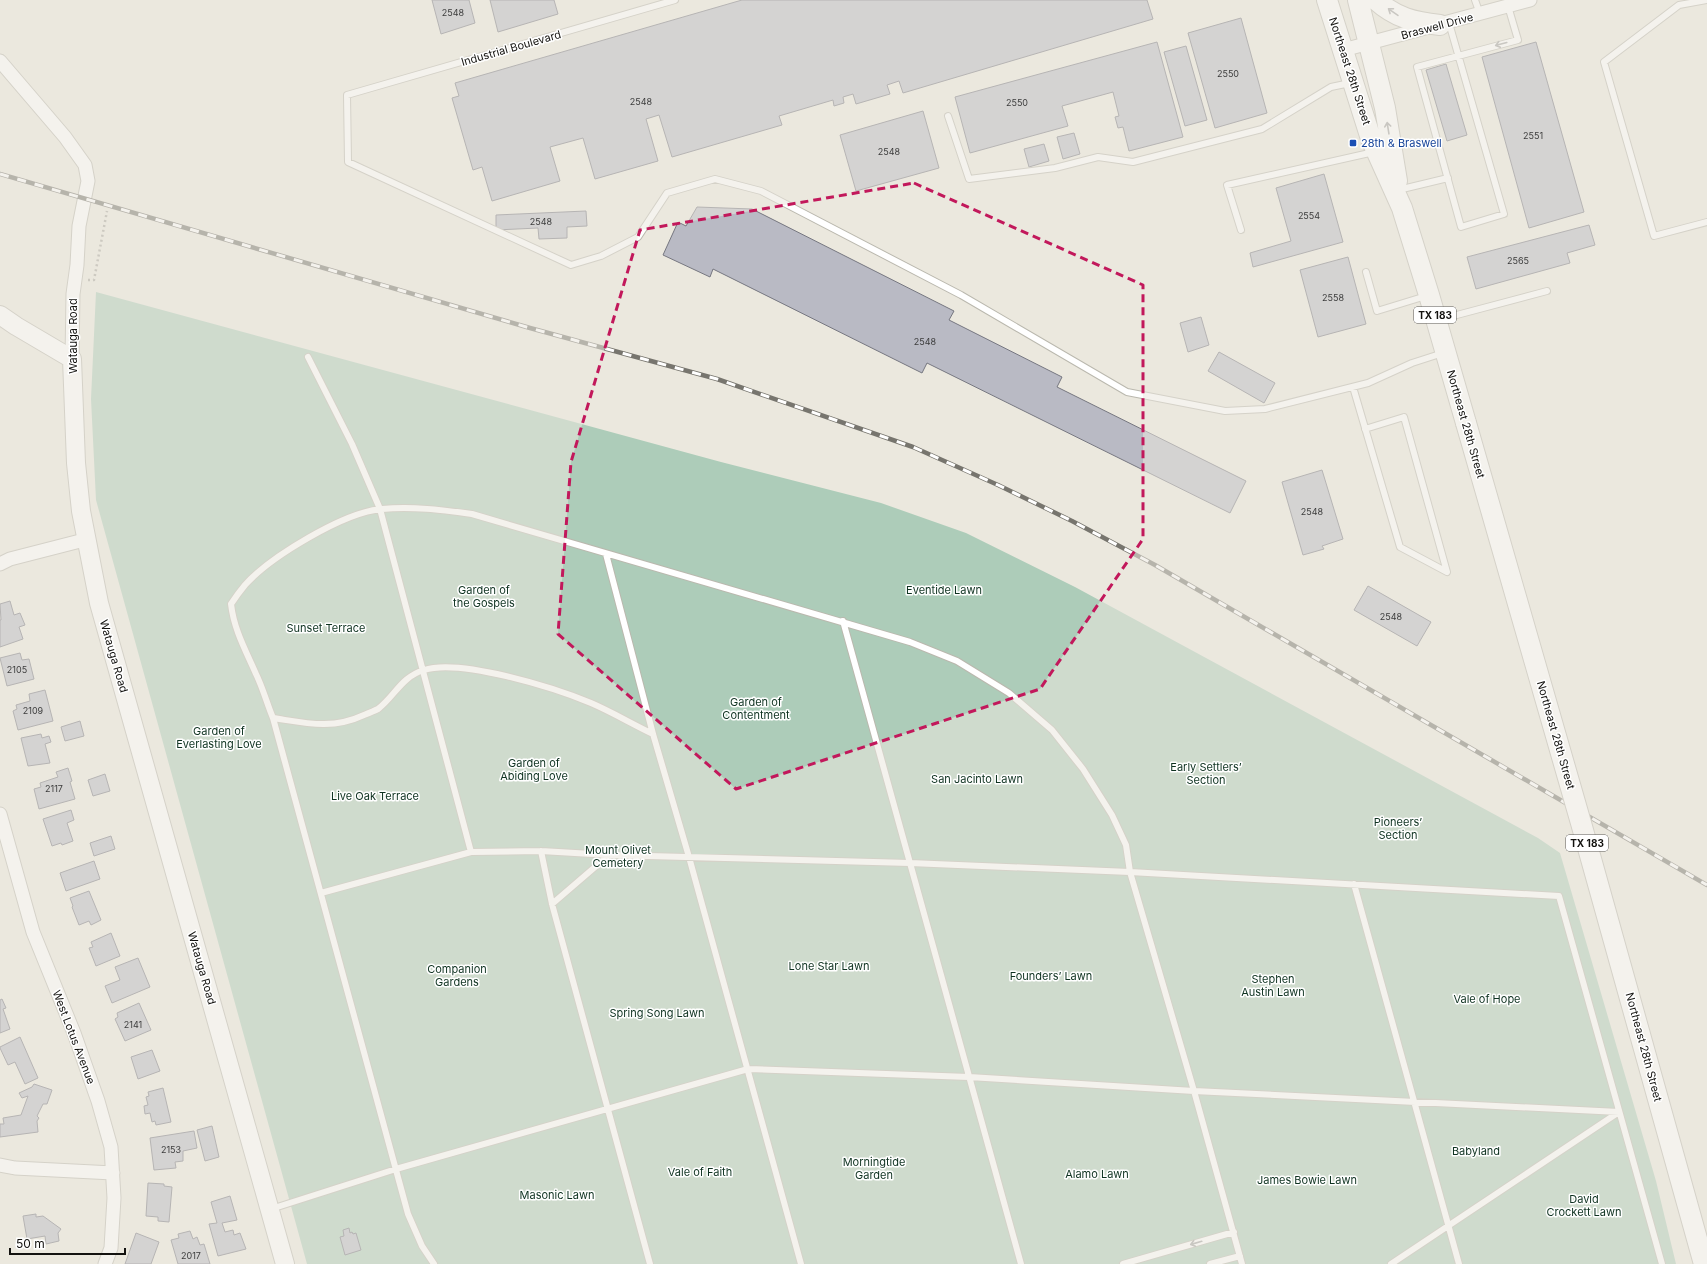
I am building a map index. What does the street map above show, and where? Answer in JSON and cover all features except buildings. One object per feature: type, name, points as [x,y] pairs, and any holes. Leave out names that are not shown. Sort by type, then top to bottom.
[{"type":"main road","name":"Northeast 28th Street","points":[[1327,0],[1376,151],[1400,199]]},
{"type":"main road","name":"Northeast 28th Street","points":[[1358,0],[1384,108],[1400,199],[1446,352],[1581,823],[1704,1264]]},
{"type":"main road","points":[[1376,0],[1401,17],[1419,23],[1444,24]]},
{"type":"street","name":"Braswell Drive","points":[[1343,50],[1530,0]]},
{"type":"street","name":"Watauga Road","points":[[0,61],[65,137],[85,165],[88,181],[79,226],[73,294],[72,359],[76,463],[81,511],[88,539],[99,603],[285,1264]]},
{"type":"street","points":[[0,314],[16,326],[72,359]]},
{"type":"street","points":[[0,564],[10,559],[88,539]]},
{"type":"street","name":"West Lotus Avenue","points":[[0,814],[33,932],[74,1033],[98,1101],[111,1147],[114,1198],[110,1248],[105,1264]]},
{"type":"street","points":[[0,1165],[15,1168],[113,1173]]},
{"type":"lane","name":"Industrial Boulevard","points":[[674,0],[347,95],[348,162],[571,264],[600,256],[638,237],[667,193],[715,179],[761,191],[865,244],[961,295],[1127,392],[1225,411],[1265,409],[1353,386]]},
{"type":"lane","points":[[1476,0],[1480,14]]},
{"type":"lane","points":[[1707,0],[1679,5],[1604,62],[1654,236],[1707,222]]},
{"type":"lane","points":[[1444,24],[1458,56],[1504,214],[1461,227],[1417,67],[1458,56],[1518,40],[1508,6]]},
{"type":"lane","points":[[948,116],[970,179],[1056,168],[1098,157],[1133,162],[1141,160],[1262,129],[1332,87],[1353,82]]},
{"type":"lane","points":[[1241,230],[1227,184],[1376,151]]},
{"type":"lane","points":[[1400,199],[1448,178]]},
{"type":"lane","points":[[1366,272],[1377,311],[1429,294]]},
{"type":"lane","points":[[1436,321],[1547,291]]},
{"type":"lane","points":[[1365,429],[1404,417],[1447,572],[1400,547],[1365,429],[1353,386],[1368,383],[1412,363],[1446,352]]},
{"type":"lane","points":[[308,357],[352,444],[380,509],[471,852]]},
{"type":"lane","points":[[434,1264],[422,1246],[408,1214],[273,718],[257,676],[232,620],[231,604],[245,584],[277,558],[313,535],[345,519],[380,509],[425,508],[472,514],[606,554],[843,621],[910,642],[957,661],[1009,693],[1052,730],[1083,769],[1112,815],[1126,845],[1130,872],[1194,1091],[1242,1264]]},
{"type":"lane","points":[[606,554],[653,734],[689,857],[801,1264]]},
{"type":"lane","points":[[843,621],[1021,1264]]},
{"type":"lane","points":[[273,718],[320,725],[351,721],[378,709],[404,680],[423,670],[442,667],[473,670],[522,680],[591,703],[653,734]]},
{"type":"lane","points":[[320,894],[471,852],[541,851],[609,855],[910,863],[1130,872],[1559,896],[1662,1264]]},
{"type":"lane","points":[[541,851],[552,904],[650,1264]]},
{"type":"lane","points":[[552,904],[609,855]]},
{"type":"lane","points":[[1354,884],[1459,1264]]},
{"type":"lane","points":[[270,1209],[396,1169],[748,1069],[969,1076],[1194,1091],[1619,1112]]},
{"type":"lane","points":[[1391,1264],[1619,1112]]},
{"type":"lane","points":[[1123,1264],[1234,1232]]},
{"type":"lane","points":[[1210,1264],[1240,1256]]},
{"type":"path","points":[[75,279],[94,280],[107,211]]},
{"type":"highlighted area","points":[[914,183],[1143,285],[1143,539],[1040,689],[736,789],[558,634],[571,462],[640,230]]},
{"type":"green space","name":"Mount Olivet Cemetery","points":[[96,292],[721,462],[881,503],[966,533],[1075,587],[1538,838],[1560,853],[1656,1181],[1676,1264],[307,1264],[96,500],[91,399]]},
{"type":"railway","points":[[0,174],[530,328],[717,379],[913,447],[998,485],[1072,521],[1155,565],[1707,885]]},
{"type":"place","name":"28th & Braswell","points":[[1353,143]]},
{"type":"park label","name":"Eventide Lawn","points":[[944,590]]},
{"type":"park label","name":"Garden of the Gospels","points":[[484,596]]},
{"type":"park label","name":"Sunset Terrace","points":[[326,628]]},
{"type":"park label","name":"Garden of Contentment","points":[[756,708]]},
{"type":"park label","name":"Garden of Everlasting Love","points":[[219,737]]},
{"type":"park label","name":"Garden of Abiding Love","points":[[534,769]]},
{"type":"park label","name":"Early Settlers’ Section","points":[[1206,773]]},
{"type":"park label","name":"San Jacinto Lawn","points":[[977,779]]},
{"type":"park label","name":"Live Oak Terrace","points":[[375,796]]},
{"type":"park label","name":"Pioneers’ Section","points":[[1398,828]]},
{"type":"park label","name":"Lone Star Lawn","points":[[829,966]]},
{"type":"park label","name":"Companion Gardens","points":[[457,975]]},
{"type":"park label","name":"Founders’ Lawn","points":[[1051,976]]},
{"type":"park label","name":"Stephen Austin Lawn","points":[[1273,985]]},
{"type":"park label","name":"Vale of Hope","points":[[1487,999]]},
{"type":"park label","name":"Spring Song Lawn","points":[[657,1013]]},
{"type":"park label","name":"Babyland","points":[[1476,1151]]},
{"type":"park label","name":"Morningtide Garden","points":[[874,1168]]},
{"type":"park label","name":"Vale of Faith","points":[[700,1172]]},
{"type":"park label","name":"Alamo Lawn","points":[[1097,1174]]},
{"type":"park label","name":"James Bowie Lawn","points":[[1307,1180]]},
{"type":"park label","name":"Masonic Lawn","points":[[557,1195]]},
{"type":"park label","name":"David Crockett Lawn","points":[[1584,1205]]}]
